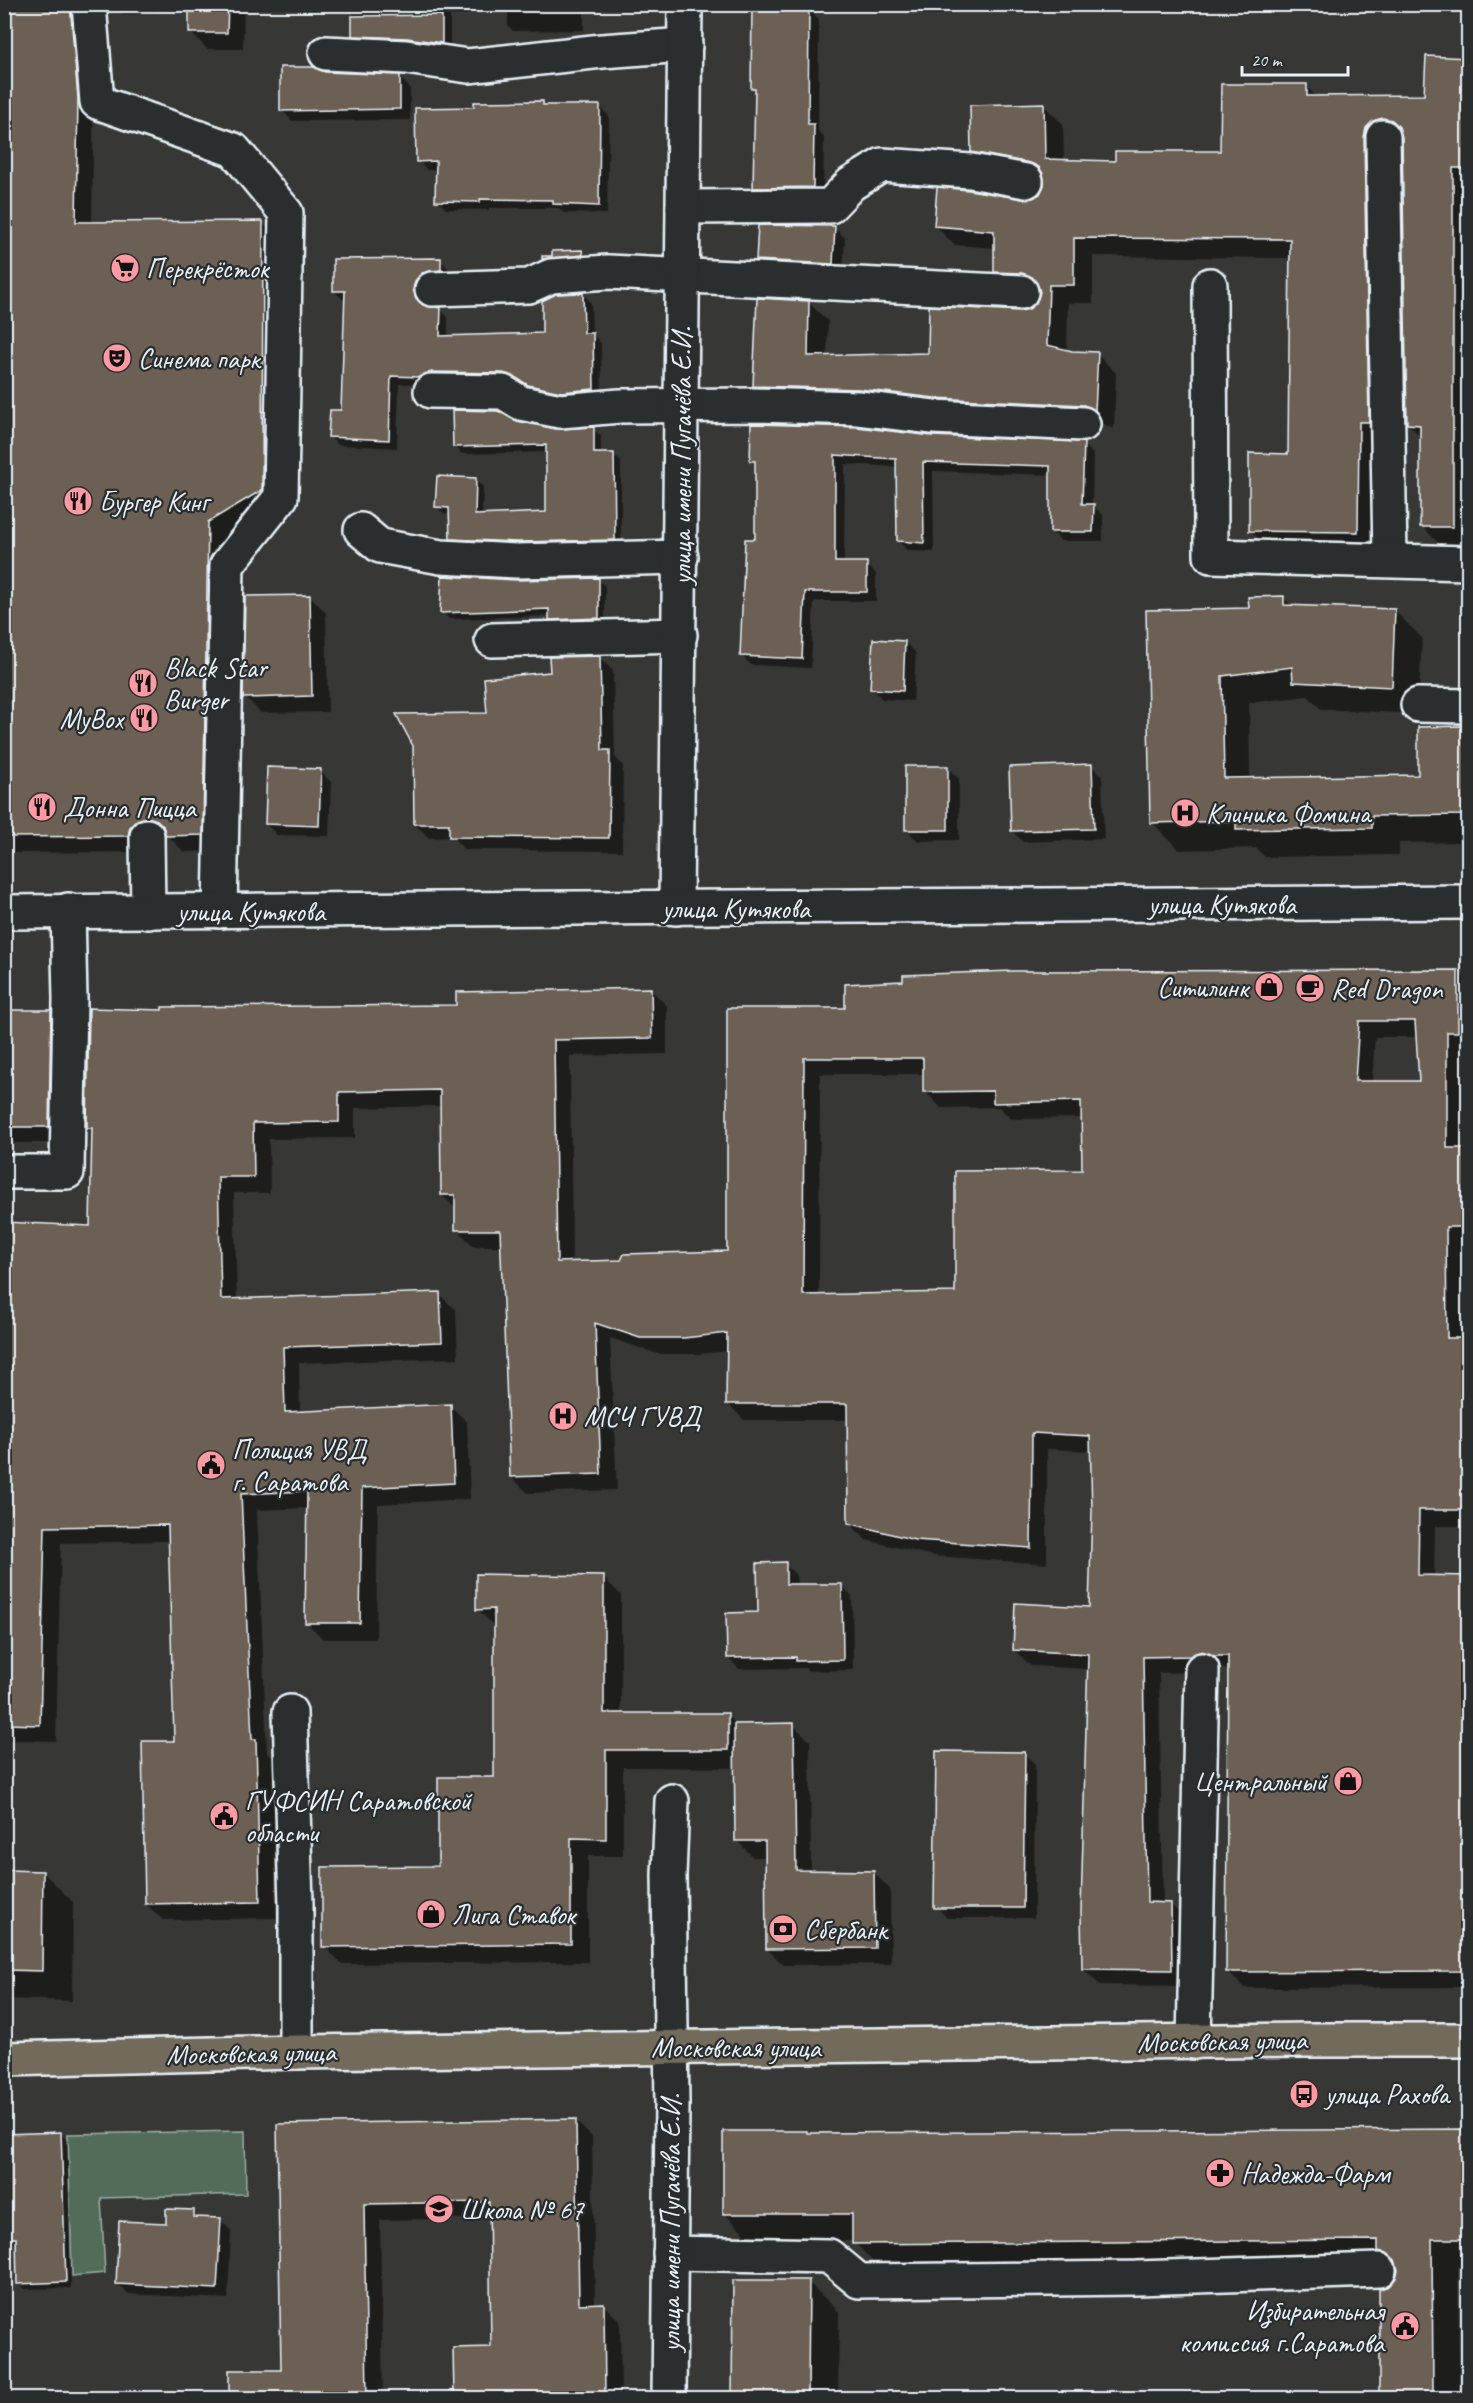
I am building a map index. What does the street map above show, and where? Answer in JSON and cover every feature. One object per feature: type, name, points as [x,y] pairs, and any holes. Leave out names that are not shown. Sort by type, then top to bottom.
[{"type":"main road","name":"Московская улица","points":[[4,2059],[296,2052],[1468,2040]]},
{"type":"street","points":[[89,4],[97,102],[234,150],[286,213],[281,497],[227,565],[220,911]]},
{"type":"street","name":"улица имени Пугачёва Е.И.","points":[[676,908],[685,4]]},
{"type":"street","points":[[326,53],[406,57],[468,66],[602,51],[685,45]]},
{"type":"street","points":[[1383,137],[1390,560]]},
{"type":"street","points":[[683,207],[830,206],[851,184],[882,165],[971,171],[1026,181]]},
{"type":"street","points":[[432,289],[529,285],[551,276],[608,272],[1021,292]]},
{"type":"street","points":[[1210,285],[1211,556],[1468,563]]},
{"type":"street","points":[[431,391],[503,392],[521,403],[560,411],[620,406],[858,408],[933,417],[1083,424]]},
{"type":"street","points":[[360,530],[380,546],[441,557],[517,561],[681,557]]},
{"type":"street","points":[[492,640],[680,635]]},
{"type":"street","points":[[1418,705],[1468,706]]},
{"type":"street","points":[[147,836],[148,912]]},
{"type":"street","name":"улица Кутякова","points":[[4,912],[1468,902]]},
{"type":"street","points":[[4,1172],[67,1172],[70,999],[68,910]]},
{"type":"street","points":[[1194,2042],[1202,1671]]},
{"type":"street","points":[[290,1712],[296,1904],[296,2052]]},
{"type":"street","name":"улица имени Пугачёва Е.И.","points":[[669,2398],[671,2048],[669,1875],[672,1801]]},
{"type":"street","points":[[670,2253],[829,2256],[859,2281],[1137,2278],[1379,2270]]},
{"type":"green space","points":[[245,2131],[246,2194],[101,2198],[105,2273],[72,2276],[68,2134]]},
{"type":"building","points":[[4,4],[70,4],[78,98],[76,222],[263,221],[262,490],[208,522],[203,835],[166,836],[163,826],[157,820],[147,817],[137,820],[130,827],[128,836],[4,837]]},
{"type":"building","points":[[189,4],[228,4],[227,33],[189,33]]},
{"type":"building","points":[[752,7],[809,7],[808,124],[814,124],[813,187],[753,188],[755,89],[751,89]]},
{"type":"building","points":[[442,15],[442,43],[407,38],[352,36],[352,16]]},
{"type":"building","points":[[1426,56],[1468,58],[1468,168],[1453,168],[1453,527],[1420,527],[1420,425],[1407,424],[1402,137],[1399,127],[1392,120],[1383,118],[1373,121],[1366,128],[1364,137],[1369,422],[1359,422],[1358,532],[1249,531],[1249,453],[1288,454],[1290,239],[1074,238],[1074,285],[1049,285],[1047,345],[1072,351],[1098,352],[1095,411],[1084,405],[935,398],[859,389],[753,386],[757,298],[809,301],[808,356],[928,353],[929,306],[1020,311],[1029,309],[1036,303],[1040,292],[1032,277],[1022,273],[994,272],[994,231],[934,226],[937,187],[1023,199],[1033,198],[1040,194],[1044,185],[1043,174],[1039,167],[1030,163],[971,152],[970,105],[1044,103],[1045,159],[1115,161],[1115,151],[1220,151],[1221,84],[1307,84],[1307,96],[1424,95]]},
{"type":"building","points":[[280,67],[314,67],[325,72],[400,75],[400,109],[280,111]]},
{"type":"building","points":[[543,101],[543,105],[600,105],[599,206],[553,204],[553,200],[435,201],[436,161],[416,162],[415,108],[474,107],[474,102]]},
{"type":"building","points":[[758,225],[835,226],[833,264],[756,260]]},
{"type":"building","points":[[582,250],[583,255],[542,259],[542,256],[552,256],[552,251]]},
{"type":"building","points":[[441,258],[441,270],[422,273],[415,281],[413,289],[416,298],[423,305],[441,308],[440,336],[542,333],[542,301],[556,294],[583,293],[584,333],[593,333],[594,389],[561,392],[528,385],[503,373],[431,372],[420,377],[391,376],[389,440],[328,437],[330,410],[341,410],[345,291],[333,291],[333,259]]},
{"type":"building","points":[[452,410],[498,411],[517,421],[556,429],[594,427],[594,453],[614,453],[615,540],[517,542],[450,539],[449,508],[435,507],[437,476],[476,478],[475,515],[546,512],[546,445],[453,447]]},
{"type":"building","points":[[751,424],[857,427],[932,436],[1084,442],[1082,504],[1094,504],[1093,532],[1050,532],[1050,466],[923,462],[924,543],[897,541],[896,459],[835,455],[835,562],[867,562],[867,592],[805,592],[802,659],[740,656],[745,539],[755,539],[755,461],[750,461]]},
{"type":"building","points":[[442,576],[517,580],[599,578],[599,618],[549,620],[549,609],[440,613]]},
{"type":"building","points":[[310,595],[312,696],[243,698],[245,596]]},
{"type":"building","points":[[1284,596],[1284,605],[1395,609],[1392,687],[1293,682],[1292,667],[1222,676],[1224,778],[1418,775],[1418,727],[1468,726],[1468,815],[1372,816],[1372,828],[1236,830],[1236,821],[1150,823],[1146,610],[1249,608],[1248,597]]},
{"type":"building","points":[[873,639],[905,641],[903,691],[870,689]]},
{"type":"building","points":[[600,656],[602,750],[610,750],[609,838],[449,837],[449,824],[414,824],[413,746],[396,714],[487,713],[484,678],[550,672],[549,657]]},
{"type":"building","points":[[1092,764],[1094,829],[1011,831],[1009,767]]},
{"type":"building","points":[[905,766],[948,766],[948,830],[905,830]]},
{"type":"building","points":[[267,767],[321,769],[319,826],[265,824]]},
{"type":"building","points":[[1458,970],[1458,1032],[1447,1032],[1447,1148],[1468,1148],[1468,1227],[1446,1227],[1447,1338],[1468,1338],[1468,1510],[1419,1510],[1418,1575],[1468,1576],[1468,1971],[1226,1972],[1228,1656],[1214,1656],[1202,1651],[1190,1656],[1143,1657],[1147,1902],[1171,1903],[1172,1970],[1082,1969],[1081,1910],[1088,1654],[1013,1650],[1015,1603],[1089,1607],[1092,1511],[1090,1436],[1032,1433],[1031,1548],[915,1540],[848,1523],[847,1404],[726,1404],[727,1333],[684,1338],[640,1338],[595,1323],[601,1474],[510,1477],[500,1230],[455,1230],[455,1195],[441,1195],[440,1090],[339,1092],[339,1122],[253,1123],[254,1177],[218,1177],[221,1299],[440,1292],[442,1342],[283,1347],[285,1412],[451,1404],[454,1483],[362,1488],[360,1623],[305,1623],[307,1491],[241,1494],[252,1739],[256,1739],[260,1902],[145,1904],[142,1741],[174,1741],[168,1525],[45,1527],[40,1725],[4,1724],[4,1222],[90,1226],[92,1128],[87,1128],[89,1008],[162,1010],[162,1007],[456,1005],[456,992],[651,988],[652,1038],[554,1040],[557,1262],[621,1260],[624,1254],[727,1251],[727,1008],[845,1008],[845,984],[903,981],[903,975],[1013,971]],"holes":[[[1359,1021],[1415,1021],[1419,1081],[1355,1081]],[[804,1058],[923,1058],[923,1092],[993,1091],[993,1103],[1081,1101],[1082,1170],[955,1171],[955,1292],[803,1295]]]},
{"type":"building","points":[[4,1010],[51,1010],[49,1127],[4,1127]]},
{"type":"building","points":[[786,1562],[786,1584],[842,1584],[843,1660],[796,1661],[796,1657],[727,1658],[726,1613],[758,1612],[757,1563]]},
{"type":"building","points":[[476,1574],[604,1576],[604,1713],[728,1713],[728,1750],[606,1750],[606,1839],[571,1838],[571,1944],[322,1947],[322,1867],[438,1866],[438,1777],[494,1777],[494,1609],[476,1610]]},
{"type":"building","points":[[794,1723],[796,1870],[874,1871],[875,1948],[766,1949],[765,1841],[735,1841],[734,1724]]},
{"type":"building","points":[[936,1751],[1025,1752],[1023,1908],[934,1908]]},
{"type":"building","points":[[4,1870],[43,1871],[42,1971],[4,1970]]},
{"type":"building","name":"Школа № 67","points":[[576,2119],[579,2304],[604,2303],[605,2398],[454,2398],[453,2348],[491,2347],[489,2202],[364,2204],[367,2398],[229,2398],[229,2370],[281,2370],[277,2124]]},
{"type":"building","points":[[1468,2129],[1468,2239],[1432,2239],[1433,2396],[1379,2396],[1379,2289],[1389,2286],[1396,2278],[1398,2270],[1395,2260],[1387,2253],[1378,2251],[1378,2240],[852,2244],[852,2214],[723,2214],[723,2131],[807,2131],[807,2133]]},
{"type":"building","points":[[61,2132],[66,2282],[17,2284],[16,2238],[4,2238],[4,2134]]},
{"type":"building","points":[[166,2209],[194,2210],[194,2217],[221,2218],[217,2289],[116,2284],[119,2221],[166,2223]]},
{"type":"building","points":[[733,2280],[809,2280],[808,2398],[732,2398]]},
{"type":"place","name":"Перекрёсток","points":[[125,268]]},
{"type":"place","name":"Синема парк","points":[[117,358]]},
{"type":"place","name":"Бургер Кинг","points":[[78,501]]},
{"type":"place","name":"Black Star Burger","points":[[143,683]]},
{"type":"place","name":"MyBox","points":[[144,718]]},
{"type":"place","name":"Донна Пицца","points":[[42,807]]},
{"type":"place","name":"Клиника Фомина","points":[[1185,813]]},
{"type":"place","name":"Ситилинк","points":[[1269,987]]},
{"type":"place","name":"Red Dragon","points":[[1310,988]]},
{"type":"place","name":"МСЧ ГУВД","points":[[563,1416]]},
{"type":"place","name":"Полиция УВД г. Саратова","points":[[211,1465]]},
{"type":"place","name":"Центральный","points":[[1348,1781]]},
{"type":"place","name":"ГУФСИН Саратовской области","points":[[224,1816]]},
{"type":"place","name":"Лига Ставок","points":[[431,1914]]},
{"type":"place","name":"Сбербанк","points":[[783,1929]]},
{"type":"place","name":"улица Рахова","points":[[1304,2094]]},
{"type":"place","name":"Надежда-Фарм","points":[[1220,2173]]},
{"type":"place","name":"Школа № 67","points":[[439,2209]]},
{"type":"place","name":"Избирательная комиссия г.Саратова","points":[[1405,2326]]}]
